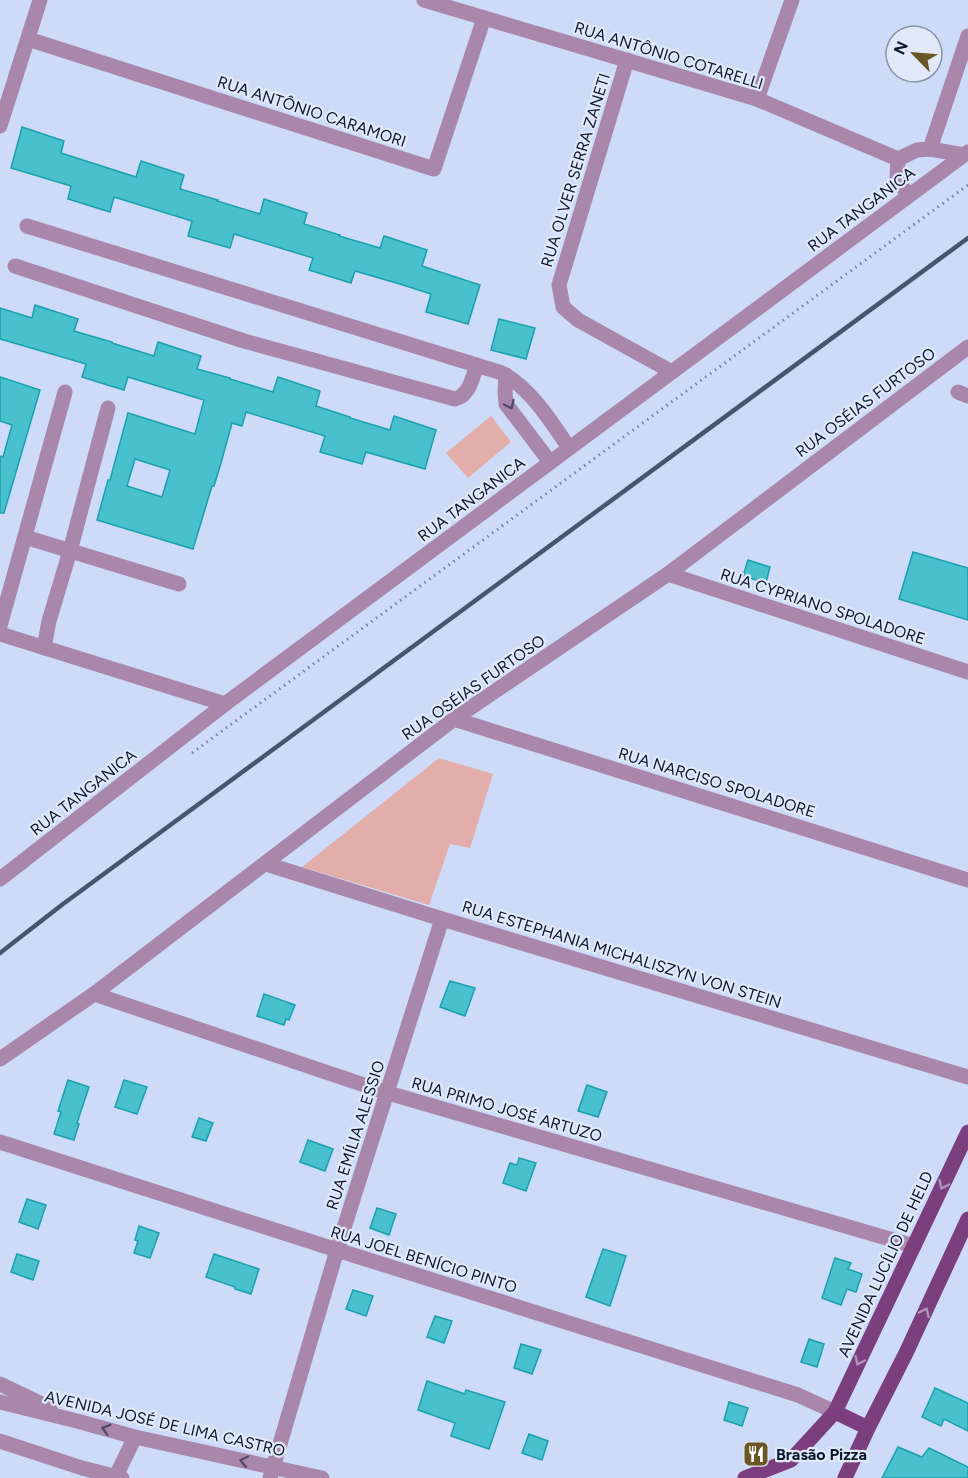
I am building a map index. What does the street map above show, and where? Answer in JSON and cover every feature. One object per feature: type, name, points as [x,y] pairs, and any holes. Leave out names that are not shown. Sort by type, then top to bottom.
[{"type":"main road","name":"AVENIDA LUCÍLIO DE HELD","points":[[746,1478],[791,1460],[835,1412],[968,1132]]},
{"type":"main road","points":[[845,1478],[968,1219]]},
{"type":"main road","points":[[835,1412],[868,1428]]},
{"type":"street","points":[[0,126],[40,0]]},
{"type":"street","points":[[757,99],[792,0]]},
{"type":"street","name":"RUA ANTÔNIO COTARELLI","points":[[431,1],[757,99],[898,159]]},
{"type":"street","name":"RUA ANTÔNIO CARAMORI","points":[[28,39],[434,169],[484,18]]},
{"type":"street","points":[[930,149],[968,36]]},
{"type":"street","name":"RUA OLVER SERRA ZANETI","points":[[627,60],[559,285],[563,307],[578,320],[672,372]]},
{"type":"street","points":[[908,196],[897,177],[898,159],[917,150],[930,149],[966,154]]},
{"type":"street","name":"RUA TANGANICA","points":[[0,879],[225,704],[966,154]]},
{"type":"street","points":[[27,226],[506,375],[516,381],[548,416],[569,448]]},
{"type":"street","points":[[15,266],[244,341],[455,399],[463,396],[468,390],[477,365]]},
{"type":"street","name":"RUA OSÉIAS FURTOSO","points":[[0,1059],[94,994],[454,719],[668,574],[968,347]]},
{"type":"street","points":[[506,375],[506,404],[550,462]]},
{"type":"street","points":[[0,626],[65,392]]},
{"type":"street","points":[[44,648],[49,621],[108,408]]},
{"type":"street","points":[[25,537],[179,584]]},
{"type":"street","name":"RUA CYPRIANO SPOLADORE","points":[[668,574],[968,672]]},
{"type":"street","points":[[0,634],[225,704]]},
{"type":"street","name":"RUA NARCISO SPOLADORE","points":[[454,719],[968,880]]},
{"type":"street","name":"RUA ESTEPHANIA MICHALISZYN VON STEIN","points":[[266,864],[968,1077]]},
{"type":"street","name":"RUA EMÍLIA ALESSIO","points":[[272,1472],[337,1250],[442,919]]},
{"type":"street","name":"RUA PRIMO JOSÉ ARTUZO","points":[[94,994],[388,1093],[914,1246]]},
{"type":"street","name":"RUA JOEL BENÍCIO PINTO","points":[[0,1142],[798,1395],[835,1412]]},
{"type":"street","points":[[0,1384],[77,1421]]},
{"type":"street","name":"AVENIDA JOSÉ DE LIMA CASTRO","points":[[0,1402],[272,1472],[322,1478]]},
{"type":"street","points":[[0,1441],[118,1478],[135,1437]]},
{"type":"street","points":[[0,1451],[14,1456],[81,1468]]},
{"type":"path","points":[[192,753],[968,185]]},
{"type":"shaded area","points":[[491,416],[511,442],[468,478],[446,453]]},
{"type":"shaded area","points":[[439,758],[493,774],[470,848],[450,844],[429,905],[302,867]]},
{"type":"building","points":[[22,127],[64,141],[61,153],[136,177],[141,161],[184,175],[180,189],[217,201],[260,214],[264,199],[307,213],[304,224],[339,236],[380,248],[384,236],[427,250],[422,266],[480,285],[468,324],[426,312],[431,294],[400,284],[355,271],[351,283],[309,270],[313,258],[234,234],[230,248],[188,236],[192,221],[114,197],[110,212],[68,199],[71,186],[11,168]]},
{"type":"building","points":[[35,305],[78,319],[74,331],[154,356],[158,342],[201,356],[197,369],[273,392],[278,377],[320,391],[316,406],[350,418],[390,430],[394,416],[436,430],[425,469],[366,452],[362,464],[320,452],[325,436],[246,412],[242,426],[232,423],[193,549],[97,520],[128,413],[195,434],[204,400],[128,377],[124,390],[82,377],[86,364],[0,339],[0,308],[32,318]],"holes":[[[135,459],[170,470],[162,497],[127,486]]]},
{"type":"building","points":[[499,319],[535,328],[526,359],[491,350]]},
{"type":"building","points":[[0,377],[40,390],[4,513],[0,513],[0,456],[3,457],[12,425],[0,421]]},
{"type":"building","points":[[913,552],[968,568],[968,620],[899,599]]},
{"type":"building","points":[[748,560],[770,567],[766,583],[743,576]]},
{"type":"building","points":[[450,981],[475,988],[465,1016],[440,1007]]},
{"type":"building","points":[[264,994],[295,1005],[289,1020],[286,1019],[284,1025],[257,1016]]},
{"type":"building","points":[[68,1080],[89,1087],[74,1140],[54,1134],[61,1112],[58,1111]]},
{"type":"building","points":[[124,1080],[147,1087],[137,1114],[115,1107]]},
{"type":"building","points":[[587,1085],[607,1092],[598,1117],[578,1111]]},
{"type":"building","points":[[199,1118],[213,1123],[206,1141],[192,1137]]},
{"type":"building","points":[[308,1140],[333,1149],[325,1171],[300,1162]]},
{"type":"building","points":[[519,1158],[536,1163],[526,1191],[503,1183],[510,1163],[517,1165]]},
{"type":"building","points":[[27,1199],[46,1205],[38,1229],[19,1222]]},
{"type":"building","points":[[377,1208],[396,1214],[389,1235],[370,1228]]},
{"type":"building","points":[[139,1226],[159,1233],[150,1258],[134,1253]]},
{"type":"building","points":[[603,1249],[626,1256],[610,1306],[586,1297]]},
{"type":"building","points":[[17,1254],[39,1261],[33,1280],[11,1272]]},
{"type":"building","points":[[214,1254],[259,1269],[251,1294],[206,1277]]},
{"type":"building","points":[[835,1258],[851,1263],[848,1269],[862,1274],[856,1292],[847,1289],[841,1305],[822,1298]]},
{"type":"building","points":[[353,1290],[373,1296],[366,1316],[346,1309]]},
{"type":"building","points":[[435,1316],[452,1321],[444,1343],[427,1337]]},
{"type":"building","points":[[809,1339],[824,1344],[817,1367],[801,1362]]},
{"type":"building","points":[[521,1344],[541,1350],[532,1374],[514,1368]]},
{"type":"building","points":[[427,1381],[465,1394],[466,1390],[505,1402],[489,1449],[451,1436],[455,1423],[418,1410]]},
{"type":"building","points":[[935,1388],[968,1403],[968,1431],[944,1419],[941,1426],[922,1417]]},
{"type":"building","points":[[729,1402],[748,1408],[742,1426],[724,1420]]},
{"type":"building","points":[[529,1434],[548,1441],[542,1460],[522,1453]]},
{"type":"building","points":[[898,1447],[922,1457],[929,1448],[968,1467],[968,1478],[882,1478]]},
{"type":"railway","points":[[0,953],[63,904],[968,238]]},
{"type":"place","name":"Brasão Pizza","points":[[756,1454]]}]
